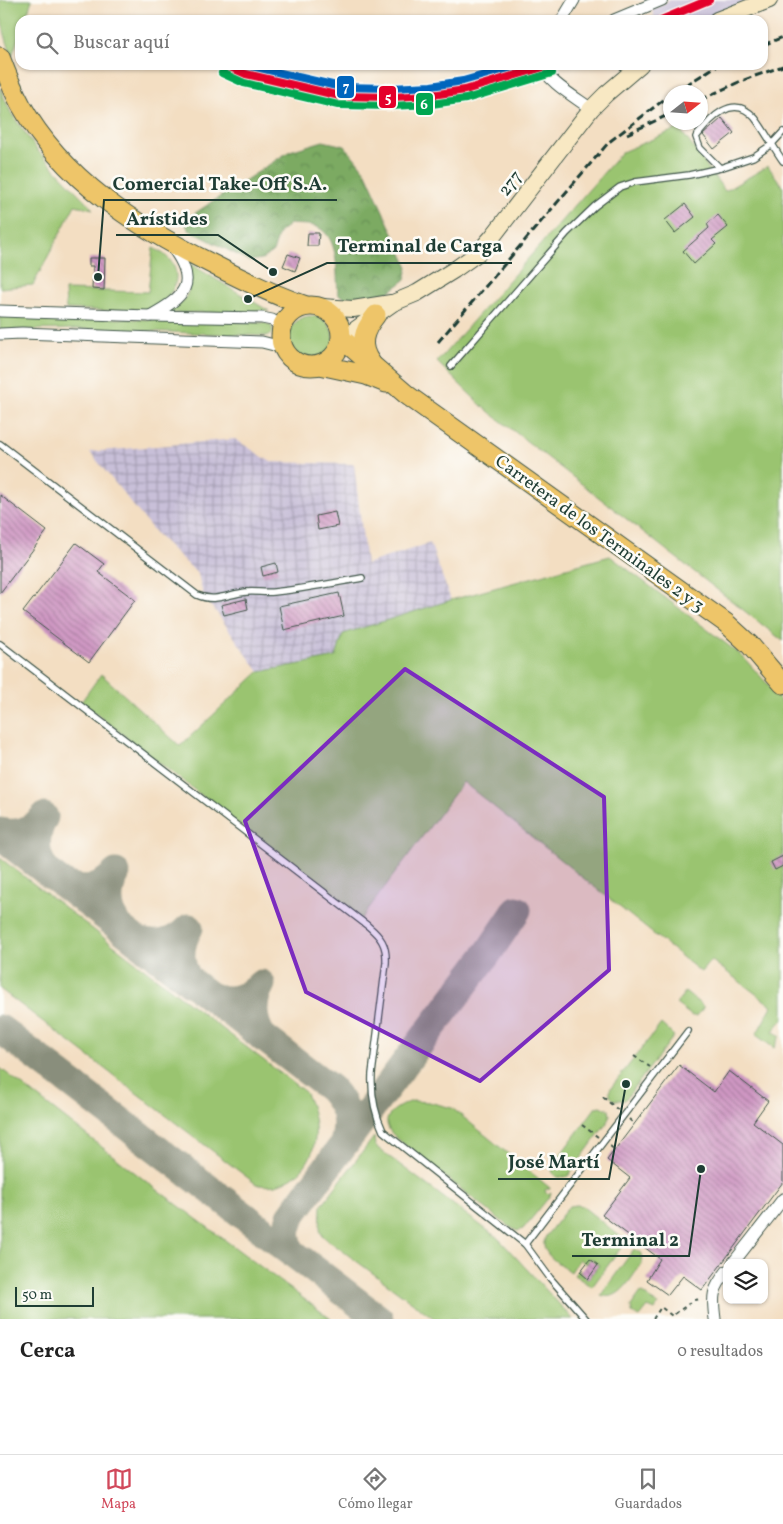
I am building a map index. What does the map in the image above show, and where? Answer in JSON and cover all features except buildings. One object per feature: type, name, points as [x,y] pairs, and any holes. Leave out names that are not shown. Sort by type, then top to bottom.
[{"type":"main road","points":[[0,57],[10,83],[22,106],[49,146],[89,187],[123,213],[170,244],[289,300],[314,306],[329,311],[337,320],[342,332],[342,340],[337,353],[332,358],[320,365],[310,366],[299,364],[290,358],[282,347],[280,334],[283,324],[293,312],[314,306]]},
{"type":"main road","points":[[223,270],[274,308],[283,324]]},
{"type":"main road","points":[[375,368],[364,352],[364,344],[365,331],[376,315]]},
{"type":"main road","name":"Carretera de los Terminales 2 y 3","points":[[342,340],[407,395],[726,623],[750,645],[783,684]]},
{"type":"main road","name":"Carretera de los Terminales 2 y 3","points":[[320,365],[380,380],[407,395]]},
{"type":"street","points":[[565,15],[574,0]]},
{"type":"street","points":[[626,15],[662,0]]},
{"type":"street","points":[[731,15],[769,0]]},
{"type":"street","points":[[544,70],[549,77],[592,109]]},
{"type":"street","name":"277","points":[[342,340],[393,303],[417,293],[478,253],[592,109],[634,70]]},
{"type":"street","points":[[149,316],[173,303],[184,291],[187,275],[182,260],[170,244]]},
{"type":"street","name":"277","points":[[314,306],[353,308],[393,303]]},
{"type":"street","points":[[0,311],[262,318],[283,324]]},
{"type":"street","points":[[0,334],[31,333],[262,342],[282,347]]},
{"type":"street","points":[[736,1259],[783,1199]]},
{"type":"street","points":[[715,1319],[713,1295],[716,1286],[723,1276]]},
{"type":"lane","points":[[720,168],[700,148],[696,137],[717,113],[732,107],[744,109],[754,117],[783,161]]},
{"type":"lane","points":[[450,366],[567,233],[594,206],[620,187],[635,182],[689,175],[720,168],[754,157],[771,145],[783,132]]},
{"type":"lane","points":[[0,444],[197,595],[216,599],[248,592],[291,590],[362,578]]},
{"type":"lane","points":[[0,644],[368,926],[381,938],[387,954],[371,1091],[376,1116],[383,1131],[524,1244],[550,1278],[586,1319]]},
{"type":"lane","points":[[524,1244],[688,1031]]},
{"type":"path","points":[[653,1319],[661,1307],[672,1316],[694,1300],[702,1299]]},
{"type":"highlighted area","points":[[405,669],[604,797],[609,970],[480,1081],[306,992],[245,821]]},
{"type":"shaded area","points":[[670,0],[754,0],[718,15],[654,15],[652,10]]},
{"type":"shaded area","points":[[235,439],[271,462],[354,464],[366,564],[430,543],[451,600],[343,634],[336,657],[259,672],[217,613],[204,599],[198,574],[157,535],[90,452]]},
{"type":"green space","points":[[0,0],[32,0],[27,15],[15,15],[15,47],[12,56],[3,28]]},
{"type":"green space","points":[[0,88],[11,113],[38,151],[93,209],[75,205],[33,285],[0,288]]},
{"type":"green space","points":[[674,130],[680,130],[725,191],[768,166],[783,187],[783,641],[483,407],[437,362],[622,152]]},
{"type":"green space","points":[[323,141],[345,146],[365,171],[408,267],[405,280],[389,292],[348,300],[338,294],[337,266],[333,247],[330,239],[324,232],[314,226],[290,224],[279,233],[273,252],[262,259],[249,261],[189,230],[186,225],[186,219],[290,151]]},
{"type":"green space","points":[[153,248],[165,255],[176,273],[172,291],[165,300],[143,312],[66,309],[65,290],[148,292]]},
{"type":"green space","points":[[187,262],[269,311],[168,313],[182,302],[188,292]]},
{"type":"green space","points":[[0,315],[265,323],[271,325],[273,332],[266,336],[96,329],[0,330]]},
{"type":"green space","points":[[311,316],[323,320],[329,326],[333,338],[329,350],[323,356],[311,360],[299,356],[293,350],[289,338],[293,326],[299,320]]},
{"type":"green space","points":[[610,556],[741,655],[774,691],[783,706],[783,1019],[773,1031],[780,1036],[774,1048],[756,1035],[772,1006],[711,960],[701,972],[463,782],[361,919],[81,702],[101,674],[180,746],[259,672],[336,657],[343,634],[451,600]]},
{"type":"green space","points":[[0,858],[305,1092],[314,1116],[315,1141],[312,1153],[298,1174],[275,1185],[256,1184],[0,989]]},
{"type":"green space","points":[[685,992],[703,1006],[697,1016],[692,1016],[676,1004]]},
{"type":"green space","points":[[661,1024],[674,1036],[625,1100],[614,1100],[610,1096],[610,1089]]},
{"type":"green space","points":[[0,1068],[147,1182],[331,1319],[0,1319]]},
{"type":"green space","points":[[413,1101],[429,1102],[452,1108],[550,1188],[546,1189],[545,1192],[548,1194],[551,1192],[550,1196],[523,1229],[517,1231],[508,1226],[391,1132],[387,1122],[388,1117],[394,1110]]},
{"type":"green space","points":[[601,1106],[609,1110],[609,1120],[568,1176],[554,1175],[552,1166],[596,1107]]},
{"type":"green space","points":[[374,1137],[375,1146],[499,1239],[573,1319],[435,1319],[325,1238],[320,1230],[321,1206]]},
{"type":"green space","points":[[569,1206],[582,1206],[626,1241],[592,1287],[574,1275],[578,1270],[580,1271],[579,1273],[588,1279],[599,1265],[590,1258],[585,1264],[579,1259],[571,1272],[555,1261],[544,1248],[546,1236]]},
{"type":"green space","points":[[634,1249],[641,1253],[642,1263],[630,1281],[620,1292],[614,1295],[601,1295]]},
{"type":"green space","points":[[641,1292],[658,1305],[655,1310],[648,1307],[640,1317],[632,1313],[631,1306]]},
{"type":"taxiway","points":[[0,832],[18,833],[24,831],[34,826],[44,817],[38,831],[36,844],[39,858],[46,871]]},
{"type":"taxiway","points":[[0,836],[331,1089],[341,1102],[347,1121],[344,1144],[291,1216],[286,1232],[289,1250]]},
{"type":"taxiway","points":[[64,884],[71,887],[92,888],[104,883],[116,873],[110,886],[109,907],[118,926]]},
{"type":"taxiway","points":[[344,1144],[488,953],[517,910]]},
{"type":"taxiway","points":[[136,940],[151,944],[164,943],[177,938],[189,928],[185,935],[181,955],[183,969],[190,982]]},
{"type":"taxiway","points":[[209,996],[223,1000],[237,999],[249,994],[261,984],[255,998],[254,1018],[263,1038]]},
{"type":"taxiway","points":[[0,1029],[379,1319]]},
{"type":"railway","points":[[768,43],[783,37]]},
{"type":"railway","points":[[708,96],[741,81],[783,66]]},
{"type":"railway","points":[[686,85],[710,70]]},
{"type":"railway","points":[[438,342],[609,142],[663,100]]},
{"type":"railway","points":[[627,134],[663,117]]},
{"type":"transit line","name":"5","points":[[673,15],[709,0]]},
{"type":"transit line","name":"5","points":[[237,70],[246,74],[340,96],[391,97],[432,95],[465,90],[533,70]]},
{"type":"transit line","name":"7","points":[[268,70],[341,87],[391,88],[431,86],[463,81],[502,70]]},
{"type":"transit line","name":"6","points":[[222,73],[244,83],[338,105],[391,106],[432,104],[466,99],[552,73]]},
{"type":"place","name":"Arístides","points":[[273,272]]},
{"type":"place","name":"Comercial Take-Off S.A.","points":[[98,277]]},
{"type":"place","name":"Terminal de Carga","points":[[248,299]]},
{"type":"place","name":"José Martí","points":[[626,1084]]},
{"type":"place","name":"Terminal 2","points":[[701,1169]]}]
